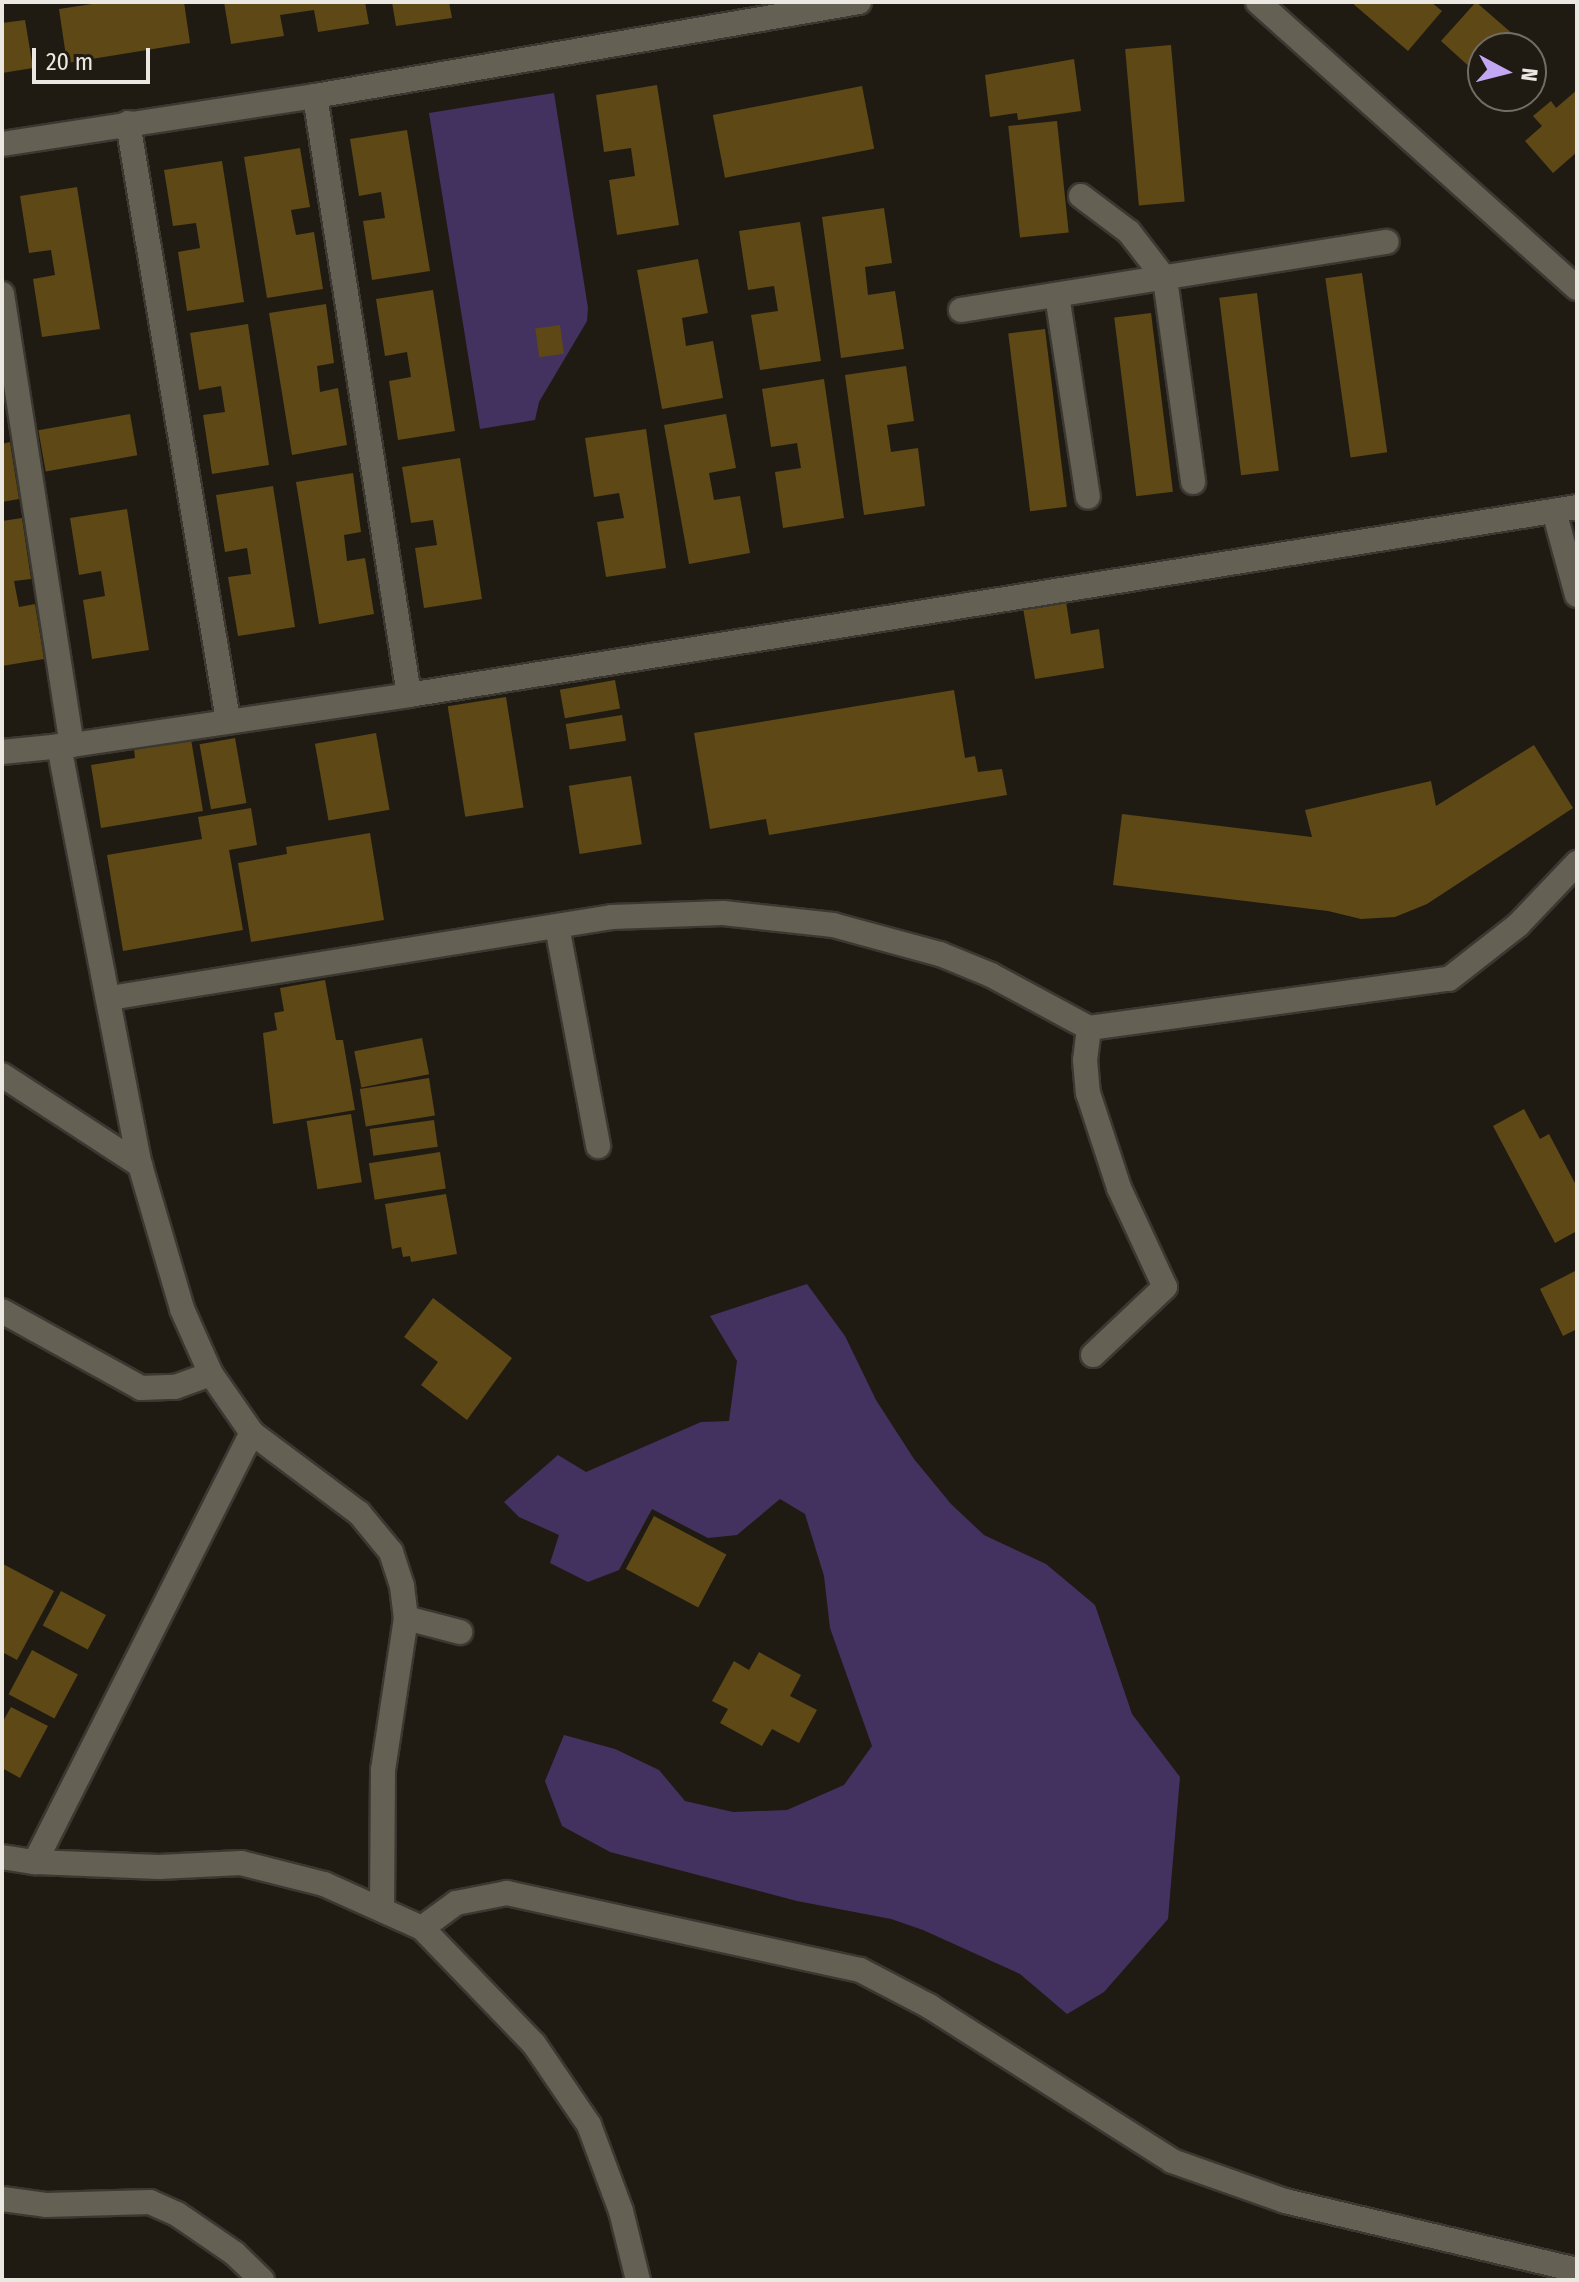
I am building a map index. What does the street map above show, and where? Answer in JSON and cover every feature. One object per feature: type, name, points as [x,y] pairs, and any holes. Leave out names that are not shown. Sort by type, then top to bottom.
[{"type":"street","points":[[2,144],[315,96],[859,2]]},
{"type":"street","points":[[1258,2],[1577,288]]},
{"type":"street","points":[[315,96],[409,695]]},
{"type":"street","points":[[128,123],[228,720]]},
{"type":"street","points":[[1081,196],[1129,232],[1165,279],[1193,482]]},
{"type":"street","points":[[961,310],[1387,242]]},
{"type":"street","points":[[2,294],[65,746],[140,1165],[182,1309],[211,1374],[252,1433],[359,1513],[391,1552],[402,1586],[406,1618],[383,1770],[382,1908]]},
{"type":"street","points":[[1057,295],[1088,497]]},
{"type":"street","points":[[2,752],[65,746],[409,695],[1566,509],[1577,595]]},
{"type":"street","points":[[110,998],[557,926],[667,913],[778,917],[833,925],[940,954],[991,975],[1089,1028],[1449,979],[1518,925],[1577,863]]},
{"type":"street","points":[[557,926],[598,1146]]},
{"type":"street","points":[[1089,1028],[1085,1060],[1088,1093],[1119,1188],[1165,1287],[1093,1355]]},
{"type":"street","points":[[2,1075],[140,1165]]},
{"type":"street","points":[[2,1311],[141,1388],[175,1387],[211,1374]]},
{"type":"street","points":[[35,1862],[252,1433]]},
{"type":"street","points":[[406,1618],[460,1632]]},
{"type":"street","points":[[2,1857],[35,1862],[159,1867],[241,1863],[324,1884],[422,1928],[534,2044],[589,2125],[621,2211],[638,2280]]},
{"type":"street","points":[[422,1928],[456,1903],[507,1893],[860,1970],[929,2006],[1172,2161],[1285,2201],[1577,2270]]},
{"type":"street","points":[[2,2199],[46,2205],[150,2202],[177,2214],[211,2237],[262,2280]]},
{"type":"shaded area","points":[[554,93],[588,308],[587,321],[539,402],[535,420],[480,429],[429,113]]},
{"type":"shaded area","points":[[807,1284],[845,1336],[876,1400],[914,1459],[951,1504],[984,1535],[1046,1564],[1095,1605],[1132,1714],[1180,1777],[1168,1919],[1104,1992],[1067,2014],[1020,1974],[923,1930],[891,1919],[797,1901],[610,1852],[562,1826],[545,1781],[564,1735],[615,1749],[659,1770],[685,1801],[733,1812],[787,1810],[844,1785],[872,1746],[830,1628],[824,1576],[805,1514],[780,1499],[737,1535],[708,1538],[652,1509],[619,1570],[588,1582],[550,1563],[559,1535],[519,1517],[504,1502],[558,1455],[586,1472],[701,1422],[729,1421],[737,1361],[710,1316]]},
{"type":"building","points":[[105,2],[184,2],[190,43],[67,63],[59,9]]},
{"type":"building","points":[[224,2],[365,2],[369,24],[318,32],[314,10],[280,15],[284,36],[231,44]]},
{"type":"building","points":[[392,2],[449,2],[452,18],[396,26]]},
{"type":"building","points":[[1351,2],[1431,2],[1442,11],[1408,51]]},
{"type":"building","points":[[1476,2],[1511,32],[1467,32],[1467,65],[1441,41]]},
{"type":"building","points":[[25,20],[33,68],[2,73],[2,23]]},
{"type":"building","points":[[1171,45],[1185,201],[1139,205],[1125,49]]},
{"type":"building","points":[[1074,59],[1081,111],[1018,120],[1017,113],[990,117],[985,75]]},
{"type":"building","points":[[657,85],[679,225],[617,235],[609,180],[635,176],[631,148],[604,152],[596,95]]},
{"type":"building","points":[[862,86],[874,149],[725,178],[713,115]]},
{"type":"building","points":[[1577,90],[1577,152],[1553,173],[1525,141],[1542,126],[1533,116],[1538,112],[1547,112],[1547,104],[1551,101],[1556,108]]},
{"type":"building","points":[[1057,121],[1069,232],[1020,238],[1008,126]]},
{"type":"building","points":[[407,130],[430,271],[372,280],[363,221],[385,218],[381,192],[359,196],[350,139]]},
{"type":"building","points":[[300,148],[310,207],[291,210],[296,235],[314,232],[323,289],[267,298],[244,157]]},
{"type":"building","points":[[222,161],[244,302],[187,311],[178,252],[200,248],[196,223],[173,226],[164,170]]},
{"type":"building","points":[[77,187],[100,329],[42,337],[33,279],[55,275],[51,250],[29,253],[20,196]]},
{"type":"building","points":[[884,208],[892,263],[865,267],[868,295],[895,291],[904,349],[841,358],[822,217]]},
{"type":"building","points":[[800,222],[821,361],[760,370],[751,315],[778,311],[774,286],[748,290],[739,231]]},
{"type":"building","points":[[698,259],[708,313],[682,318],[686,346],[713,341],[723,398],[662,409],[637,270]]},
{"type":"building","points":[[1362,273],[1387,452],[1351,457],[1325,278]]},
{"type":"building","points":[[433,290],[455,431],[398,440],[389,381],[411,377],[407,352],[385,356],[376,299]]},
{"type":"building","points":[[1257,293],[1279,471],[1241,475],[1219,298]]},
{"type":"building","points":[[326,304],[334,363],[317,366],[320,392],[338,388],[347,445],[292,455],[269,313]]},
{"type":"building","points":[[1151,313],[1173,492],[1136,496],[1114,318]]},
{"type":"building","points":[[248,324],[269,465],[212,474],[203,415],[225,412],[221,386],[199,390],[190,333]]},
{"type":"building","points":[[560,325],[564,354],[539,357],[535,328]]},
{"type":"building","points":[[1045,329],[1067,507],[1030,511],[1008,334]]},
{"type":"building","points":[[906,366],[914,421],[887,425],[891,452],[918,448],[925,506],[864,515],[845,375]]},
{"type":"building","points":[[824,379],[844,518],[783,528],[775,472],[801,468],[797,443],[771,447],[762,389]]},
{"type":"building","points":[[130,414],[137,455],[46,472],[38,430]]},
{"type":"building","points":[[726,414],[736,468],[709,473],[714,500],[740,496],[750,553],[689,564],[664,425]]},
{"type":"building","points":[[646,429],[666,568],[606,577],[597,522],[624,518],[619,493],[594,497],[585,438]]},
{"type":"building","points":[[10,442],[19,499],[2,502],[2,444]]},
{"type":"building","points":[[460,458],[482,599],[424,608],[415,548],[437,545],[433,520],[411,523],[402,467]]},
{"type":"building","points":[[353,473],[361,532],[344,535],[347,561],[365,558],[374,614],[319,624],[296,482]]},
{"type":"building","points":[[273,486],[295,627],[238,636],[228,577],[251,574],[247,548],[225,552],[216,495]]},
{"type":"building","points":[[127,509],[149,650],[92,659],[83,600],[105,596],[101,571],[79,575],[70,518]]},
{"type":"building","points":[[22,518],[31,579],[14,581],[19,607],[35,604],[44,659],[2,666],[2,521]]},
{"type":"building","points":[[1065,595],[1071,634],[1099,629],[1104,668],[1035,679],[1022,602]]},
{"type":"building","points":[[615,680],[620,709],[565,718],[560,690]]},
{"type":"building","points":[[954,690],[965,758],[975,756],[978,772],[1002,769],[1007,795],[769,835],[766,819],[710,829],[694,733]]},
{"type":"building","points":[[506,697],[524,808],[465,817],[448,706]]},
{"type":"building","points":[[622,715],[626,741],[570,750],[566,724]]},
{"type":"building","points":[[376,733],[390,810],[328,821],[315,744]]},
{"type":"building","points":[[235,738],[246,803],[211,809],[200,744]]},
{"type":"building","points":[[191,739],[203,811],[101,828],[91,765],[135,758],[134,749]]},
{"type":"building","points":[[1534,745],[1573,808],[1427,904],[1395,917],[1361,919],[1328,911],[1113,885],[1122,814],[1312,837],[1305,810],[1431,781],[1436,806]]},
{"type":"building","points":[[631,776],[642,844],[580,854],[569,786]]},
{"type":"building","points":[[251,808],[257,845],[229,850],[243,930],[123,951],[107,855],[202,839],[198,817]]},
{"type":"building","points":[[370,833],[384,920],[251,942],[238,863],[287,854],[286,847]]},
{"type":"building","points":[[325,980],[336,1040],[343,1040],[355,1110],[273,1124],[263,1033],[277,1030],[274,1013],[284,1011],[280,988]]},
{"type":"building","points":[[422,1038],[429,1074],[361,1087],[354,1051]]},
{"type":"building","points":[[429,1078],[435,1116],[366,1126],[360,1089]]},
{"type":"building","points":[[1524,1109],[1540,1139],[1549,1134],[1577,1187],[1577,1231],[1555,1243],[1493,1126]]},
{"type":"building","points":[[351,1114],[362,1182],[317,1189],[307,1121]]},
{"type":"building","points":[[434,1120],[438,1147],[373,1156],[370,1129]]},
{"type":"building","points":[[440,1152],[446,1189],[375,1200],[369,1163]]},
{"type":"building","points":[[446,1194],[457,1254],[411,1262],[410,1256],[403,1257],[401,1247],[392,1249],[385,1204]]},
{"type":"building","points":[[1577,1270],[1577,1329],[1563,1336],[1540,1289]]},
{"type":"building","points":[[433,1298],[512,1358],[467,1420],[421,1385],[438,1362],[404,1337]]},
{"type":"building","points":[[654,1516],[726,1554],[698,1607],[626,1569]]},
{"type":"building","points":[[3,1564],[54,1591],[17,1660],[2,1652]]},
{"type":"building","points":[[61,1591],[106,1615],[88,1649],[43,1625]]},
{"type":"building","points":[[32,1650],[78,1674],[54,1719],[9,1694]]},
{"type":"building","points":[[759,1652],[801,1675],[790,1696],[817,1710],[799,1743],[772,1729],[762,1746],[720,1723],[728,1709],[712,1701],[734,1661],[749,1670]]},
{"type":"building","points":[[11,1707],[48,1726],[20,1778],[2,1768],[2,1723]]}]
